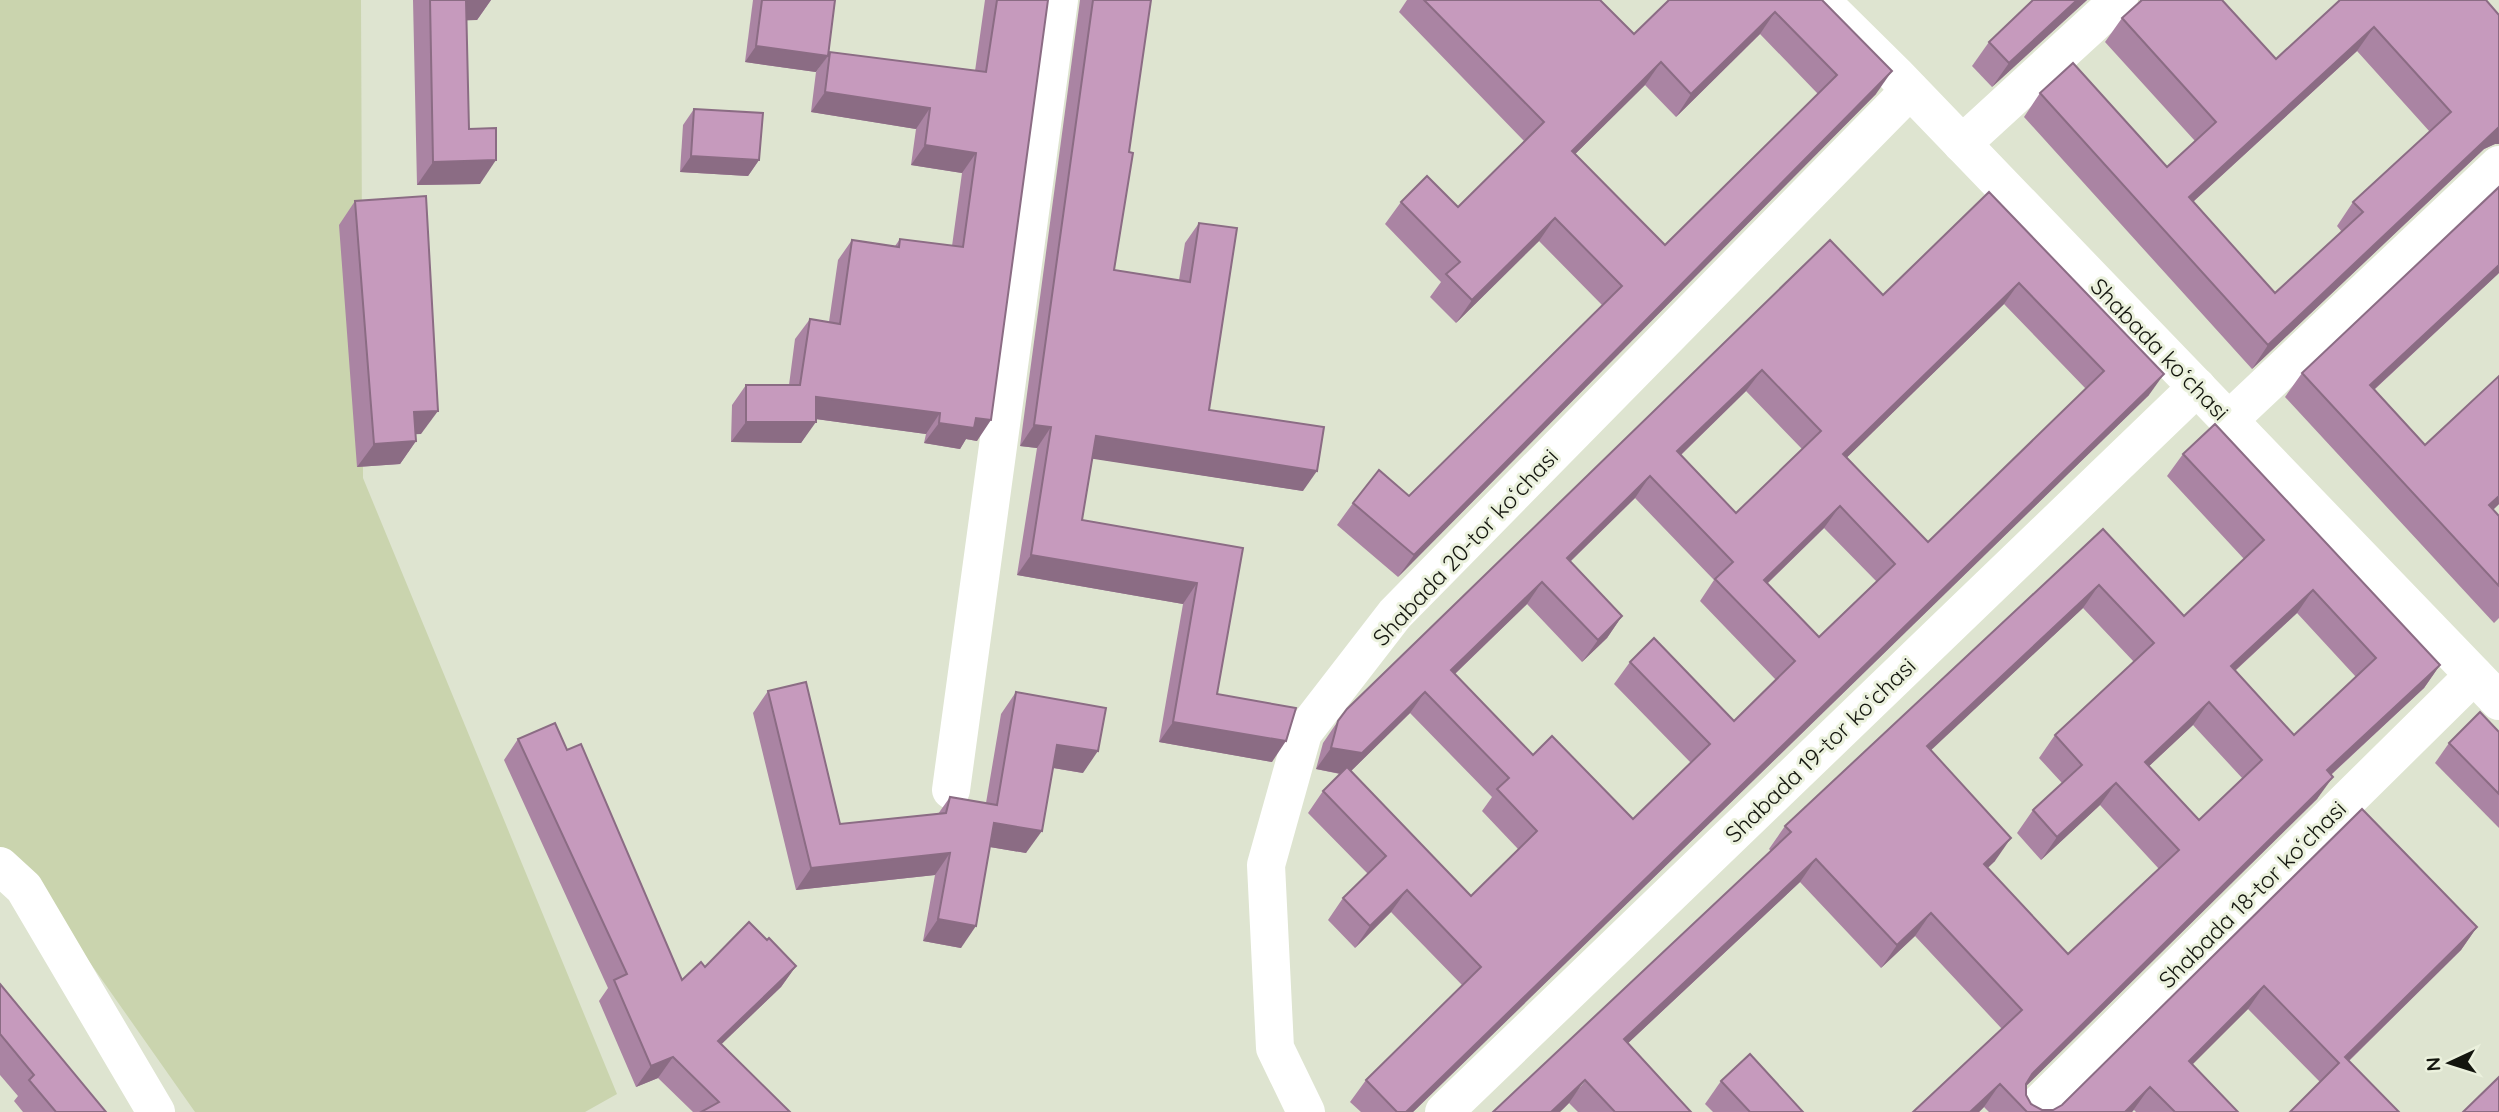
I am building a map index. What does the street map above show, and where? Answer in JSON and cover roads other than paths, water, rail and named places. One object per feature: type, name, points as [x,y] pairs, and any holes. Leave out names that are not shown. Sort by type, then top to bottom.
[{"type":"street","points":[[951,790],[1059,0]]},
{"type":"street","name":"Shabada koʻchasi","points":[[1820,0],[2492,693]]},
{"type":"street","points":[[1962,144],[2119,0]]},
{"type":"street","name":"Shabada 20-tor koʻchasi","points":[[1306,1112],[1275,1048],[1266,865],[1303,733],[1395,614],[1910,90]]},
{"type":"street","points":[[2229,420],[2499,165]]},
{"type":"street","name":"Shabada 19-tor koʻchasi","points":[[1444,1112],[2197,387]]},
{"type":"street","name":"Shabada 18-tor koʻchasi","points":[[2031,1112],[2492,693]]},
{"type":"street","points":[[0,866],[24,888],[156,1112]]}]
